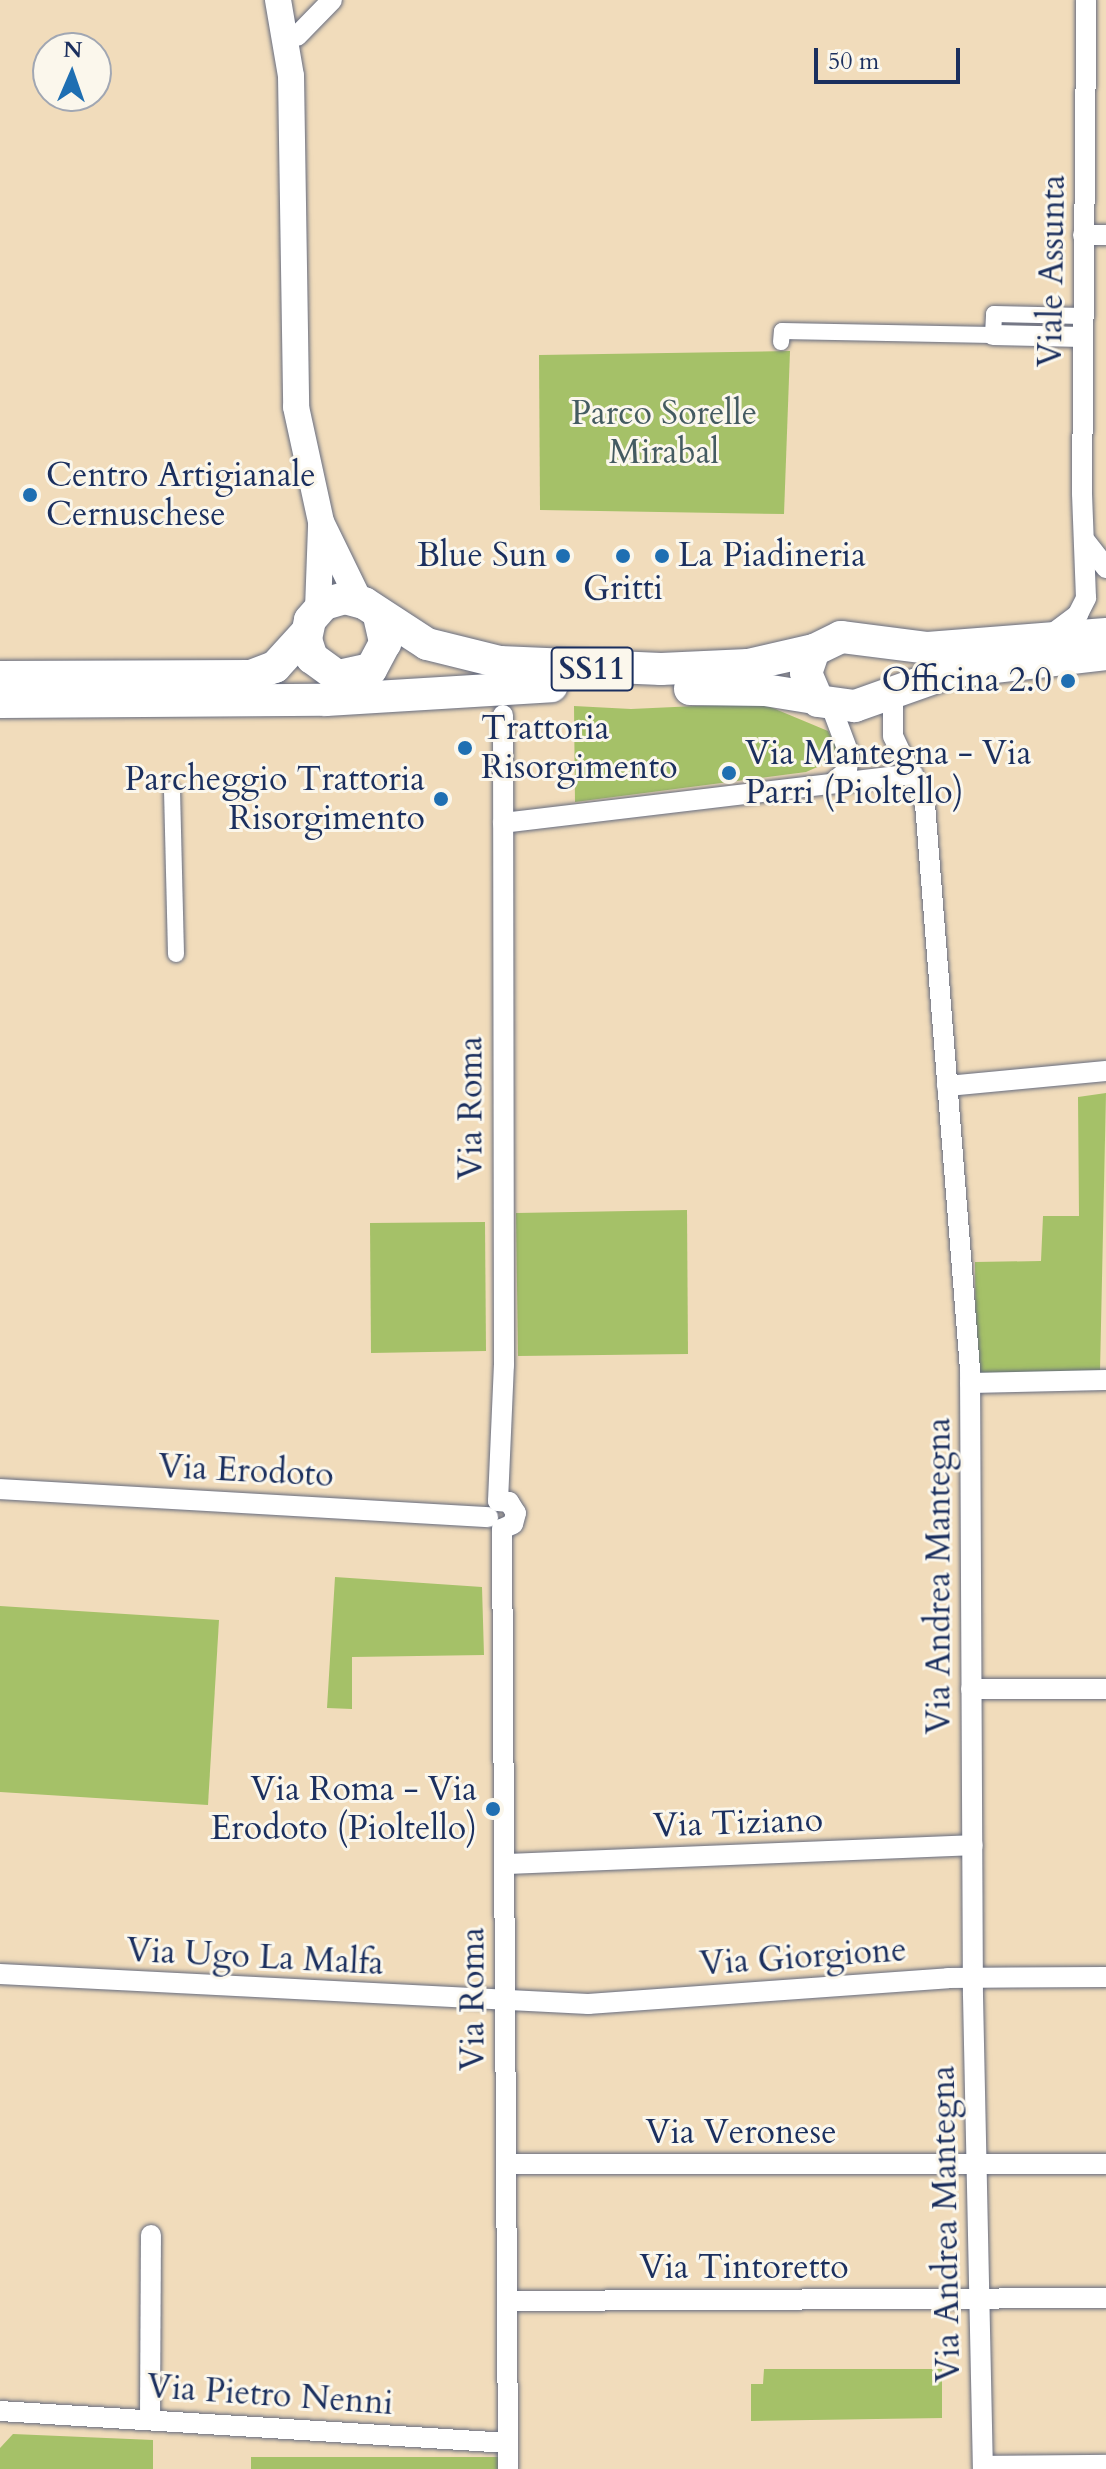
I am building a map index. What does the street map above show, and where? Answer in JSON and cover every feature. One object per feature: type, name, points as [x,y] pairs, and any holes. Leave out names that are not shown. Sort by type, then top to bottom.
[{"type":"main road","points":[[0,677],[251,676],[275,667],[312,621],[337,599],[369,608],[383,650],[377,664],[364,673]]},
{"type":"main road","name":"SS11","points":[[369,608],[440,649],[500,662],[661,669],[738,666],[814,650],[848,636],[886,645],[945,648],[1106,634]]},
{"type":"main road","points":[[312,621],[312,658],[330,674]]},
{"type":"main road","points":[[886,645],[896,665],[893,691]]},
{"type":"main road","points":[[814,650],[806,673],[823,702]]},
{"type":"main road","name":"SS11","points":[[0,702],[326,700],[552,686],[748,689],[823,702],[873,703],[893,691],[957,671],[1106,654]]},
{"type":"main road","name":"SS11","points":[[180,701],[330,674],[423,673],[552,686]]},
{"type":"street","points":[[278,0],[291,76]]},
{"type":"street","points":[[296,0],[297,36],[291,76],[294,394],[321,522],[312,621]]},
{"type":"street","points":[[297,36],[332,0]]},
{"type":"street","name":"Viale Assunta","points":[[1044,639],[1085,604],[1083,235],[1086,0]]},
{"type":"street","points":[[1083,235],[1106,235]]},
{"type":"street","points":[[993,335],[994,314],[1083,316]]},
{"type":"street","points":[[781,342],[782,331],[1083,337]]},
{"type":"street","points":[[321,522],[369,608]]},
{"type":"street","points":[[1086,542],[1106,568]]},
{"type":"street","name":"Via Andrea Mantegna","points":[[893,691],[893,736],[913,774],[926,812],[970,1383],[973,1977],[982,2300],[983,2468]]},
{"type":"street","points":[[823,702],[849,754],[847,771],[834,782]]},
{"type":"street","name":"Via Roma","points":[[503,715],[504,1365],[496,1515],[505,1864],[508,2469]]},
{"type":"street","points":[[503,823],[913,774]]},
{"type":"street","points":[[172,790],[176,954]]},
{"type":"street","points":[[947,1086],[1106,1071]]},
{"type":"street","points":[[970,1383],[1106,1380]]},
{"type":"street","name":"Via Erodoto","points":[[0,1489],[496,1515]]},
{"type":"street","points":[[971,1689],[1106,1689]]},
{"type":"street","name":"Via Tiziano","points":[[505,1864],[973,1845]]},
{"type":"street","name":"Via Ugo La Malfa","points":[[0,1974],[505,2004]]},
{"type":"street","name":"Via Giorgione","points":[[505,2004],[588,2004],[973,1977],[1106,1977]]},
{"type":"street","name":"Via Veronese","points":[[506,2164],[976,2167],[1106,2164]]},
{"type":"street","points":[[150,2419],[151,2235]]},
{"type":"street","name":"Via Tintoretto","points":[[507,2301],[1106,2298]]},
{"type":"street","name":"Via Pietro Nenni","points":[[0,2411],[28,2410],[508,2443]]},
{"type":"street","points":[[983,2468],[1106,2465]]},
{"type":"green space","name":"Parco Sorelle Mirabal","points":[[790,351],[784,514],[540,510],[539,355]]},
{"type":"green space","points":[[761,703],[828,731],[836,746],[831,761],[806,772],[575,802],[574,706],[631,709]]},
{"type":"green space","points":[[1106,1093],[1100,1372],[976,1374],[975,1262],[1041,1261],[1043,1216],[1079,1216],[1078,1097]]},
{"type":"green space","points":[[687,1210],[688,1354],[518,1356],[516,1213]]},
{"type":"green space","points":[[485,1222],[486,1351],[371,1353],[370,1223]]},
{"type":"green space","points":[[335,1577],[482,1587],[484,1655],[352,1657],[352,1709],[327,1708]]},
{"type":"green space","points":[[0,1606],[219,1620],[208,1805],[0,1792]]},
{"type":"green space","points":[[764,2369],[942,2369],[942,2418],[751,2421],[751,2384],[763,2384]]},
{"type":"green space","points":[[13,2434],[153,2440],[153,2469],[0,2469],[0,2448]]},
{"type":"green space","points":[[251,2457],[498,2457],[498,2469],[251,2469]]},
{"type":"place","name":"Centro Artigianale Cernuschese","points":[[30,495]]},
{"type":"place","name":"Blue Sun","points":[[563,556]]},
{"type":"place","name":"Gritti","points":[[623,556]]},
{"type":"place","name":"La Piadineria","points":[[662,556]]},
{"type":"place","name":"Officina 2.0","points":[[1068,681]]},
{"type":"place","name":"Trattoria Risorgimento","points":[[465,748]]},
{"type":"place","name":"Via Mantegna - Via Parri (Pioltello)","points":[[729,773]]},
{"type":"place","name":"Parcheggio Trattoria Risorgimento","points":[[441,799]]},
{"type":"place","name":"Via Roma - Via Erodoto (Pioltello)","points":[[493,1809]]}]
